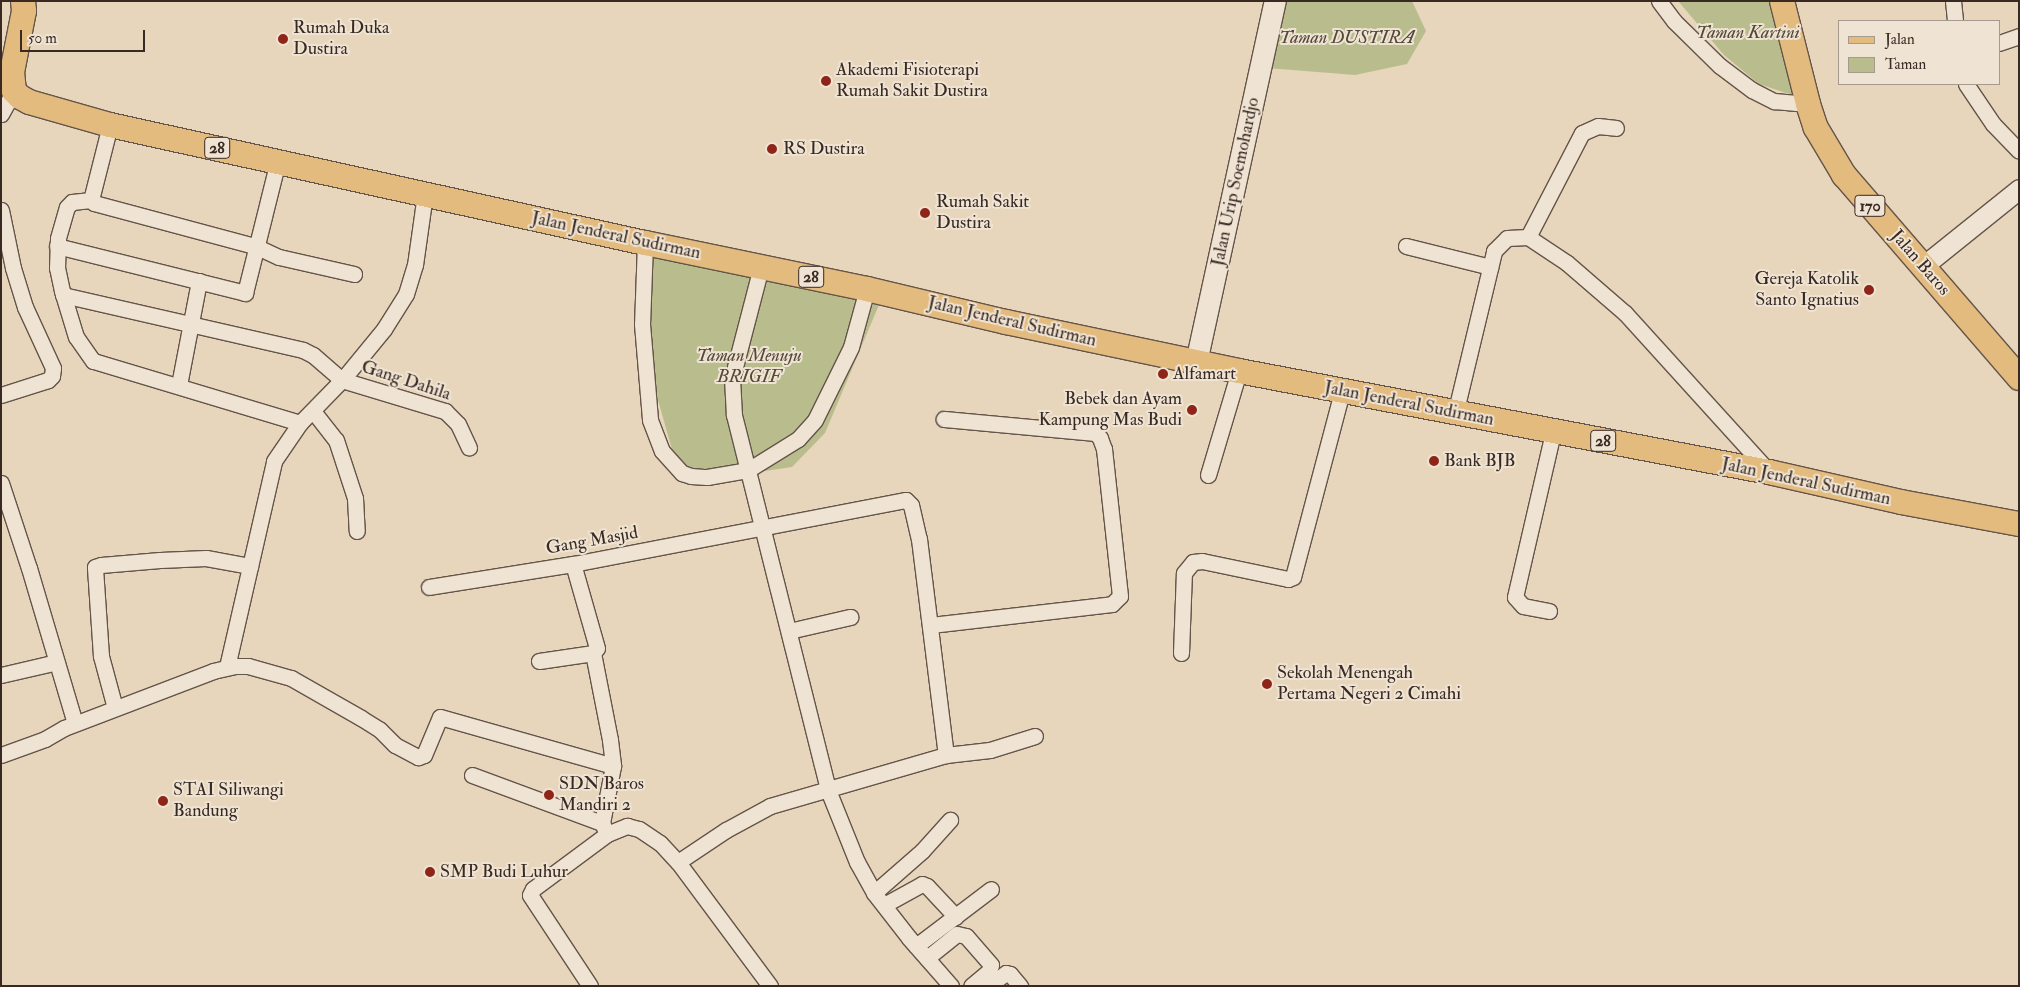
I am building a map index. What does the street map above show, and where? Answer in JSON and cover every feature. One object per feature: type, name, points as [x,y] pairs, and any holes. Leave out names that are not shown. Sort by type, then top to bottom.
[{"type":"main road","points":[[14,91],[11,83],[12,72],[24,10],[23,1]]},
{"type":"main road","name":"Jalan Urip Soemohardjo","points":[[1196,362],[1275,1]]},
{"type":"main road","name":"Jalan Baros","points":[[1782,1],[1808,104],[1816,128],[1844,175],[1922,267],[1971,320],[2019,378]]},
{"type":"main road","name":"Jalan Jenderal Sudirman","points":[[14,91],[20,97],[35,104],[110,125],[645,244],[867,289],[1006,322],[1342,392],[1769,472],[1901,502],[2016,521]]},
{"type":"street","points":[[1658,1],[1674,21],[1720,66],[1752,90],[1774,101],[1808,104]]},
{"type":"street","points":[[1953,1],[1955,20]]},
{"type":"street","points":[[2000,43],[2019,36]]},
{"type":"street","points":[[1967,85],[1993,124],[2019,151]]},
{"type":"street","points":[[1,114],[14,91]]},
{"type":"street","points":[[91,200],[110,125]]},
{"type":"street","points":[[1528,237],[1582,133],[1598,126],[1616,128]]},
{"type":"street","points":[[57,246],[245,293],[255,246],[278,161]]},
{"type":"street","points":[[1922,267],[2019,189]]},
{"type":"street","points":[[227,667],[274,461],[300,422],[342,380],[384,330],[406,294],[415,265],[425,194]]},
{"type":"street","points":[[300,422],[93,361],[76,337],[57,268],[57,246],[62,221],[69,204],[91,200],[94,203],[255,246],[279,257],[354,274]]},
{"type":"street","points":[[1,210],[13,268],[25,307],[53,368],[52,376],[48,380],[1,395]]},
{"type":"street","points":[[1455,414],[1494,251],[1507,238],[1528,237],[1567,262],[1625,313],[1769,472]]},
{"type":"street","points":[[645,244],[642,324],[645,379],[650,420],[662,451],[682,473],[691,476],[707,478],[748,470],[798,439],[815,420],[851,346],[867,289]]},
{"type":"street","points":[[1406,246],[1490,267]]},
{"type":"street","points":[[761,267],[732,378],[734,415],[828,790],[857,862],[879,899],[916,946],[952,986]]},
{"type":"street","points":[[179,385],[199,281]]},
{"type":"street","points":[[63,295],[307,352],[342,380]]},
{"type":"street","points":[[1208,475],[1239,371]]},
{"type":"street","name":"Gang Dahila","points":[[342,380],[445,411],[454,418],[469,448]]},
{"type":"street","points":[[1181,653],[1184,573],[1193,562],[1202,561],[1290,578],[1293,577],[1342,392]]},
{"type":"street","points":[[313,411],[336,440],[355,498],[357,531]]},
{"type":"street","points":[[944,420],[1096,433],[1104,449],[1120,596],[1112,604],[931,625],[946,755]]},
{"type":"street","points":[[1549,611],[1523,606],[1515,597],[1553,432]]},
{"type":"street","points":[[2,485],[57,662],[69,726]]},
{"type":"street","name":"Gang Masjid","points":[[429,586],[573,564],[908,501],[911,505],[919,539],[931,625]]},
{"type":"street","points":[[115,708],[101,656],[94,574],[96,566],[206,558],[250,566]]},
{"type":"street","points":[[573,564],[597,648],[594,653],[610,740],[613,766],[605,828],[533,889],[530,895],[590,986]]},
{"type":"street","points":[[789,630],[850,617]]},
{"type":"street","points":[[539,661],[594,653]]},
{"type":"street","points":[[1,675],[57,662]]},
{"type":"street","points":[[1,755],[45,739],[69,726],[115,708],[227,667],[248,666],[291,678],[361,718],[395,745],[418,757],[424,755],[440,717],[613,766]]},
{"type":"street","points":[[1,746],[42,730],[69,726]]},
{"type":"street","points":[[678,862],[726,830],[770,806],[946,755],[990,750],[1035,736]]},
{"type":"street","points":[[472,775],[605,828],[627,826],[639,829],[660,843],[678,862],[770,986]]},
{"type":"street","points":[[879,899],[950,820]]},
{"type":"street","points":[[879,899],[922,884],[927,886],[956,917]]},
{"type":"street","points":[[916,946],[992,889]]},
{"type":"street","points":[[927,958],[957,934],[966,936],[992,967],[972,986]]},
{"type":"street","points":[[988,986],[1006,974],[1010,974],[1020,986]]},
{"type":"green space","name":"Taman DUSTIRA","points":[[1282,1],[1412,1],[1426,31],[1407,64],[1355,75],[1268,68]]},
{"type":"green space","name":"Taman Kartini","points":[[1678,1],[1774,1],[1798,97],[1759,84],[1724,55]]},
{"type":"green space","name":"Taman Menuju BRIGIF","points":[[654,249],[881,300],[825,433],[792,467],[694,482],[675,460],[658,400],[649,326]]},
{"type":"place","name":"Rumah Duka Dustira","points":[[283,39]]},
{"type":"place","name":"Akademi Fisioterapi Rumah Sakit Dustira","points":[[826,81]]},
{"type":"place","name":"RS Dustira","points":[[772,149]]},
{"type":"place","name":"Rumah Sakit Dustira","points":[[925,213]]},
{"type":"place","name":"Gereja Katolik Santo Ignatius","points":[[1869,290]]},
{"type":"place","name":"Alfamart","points":[[1163,374]]},
{"type":"place","name":"Bebek dan Ayam Kampung Mas Budi","points":[[1192,410]]},
{"type":"place","name":"Bank BJB","points":[[1434,461]]},
{"type":"place","name":"Sekolah Menengah Pertama Negeri 2 Cimahi","points":[[1267,684]]},
{"type":"place","name":"SDN Baros Mandiri 2","points":[[549,795]]},
{"type":"place","name":"STAI Siliwangi Bandung","points":[[163,801]]},
{"type":"place","name":"SMP Budi Luhur","points":[[430,872]]}]
